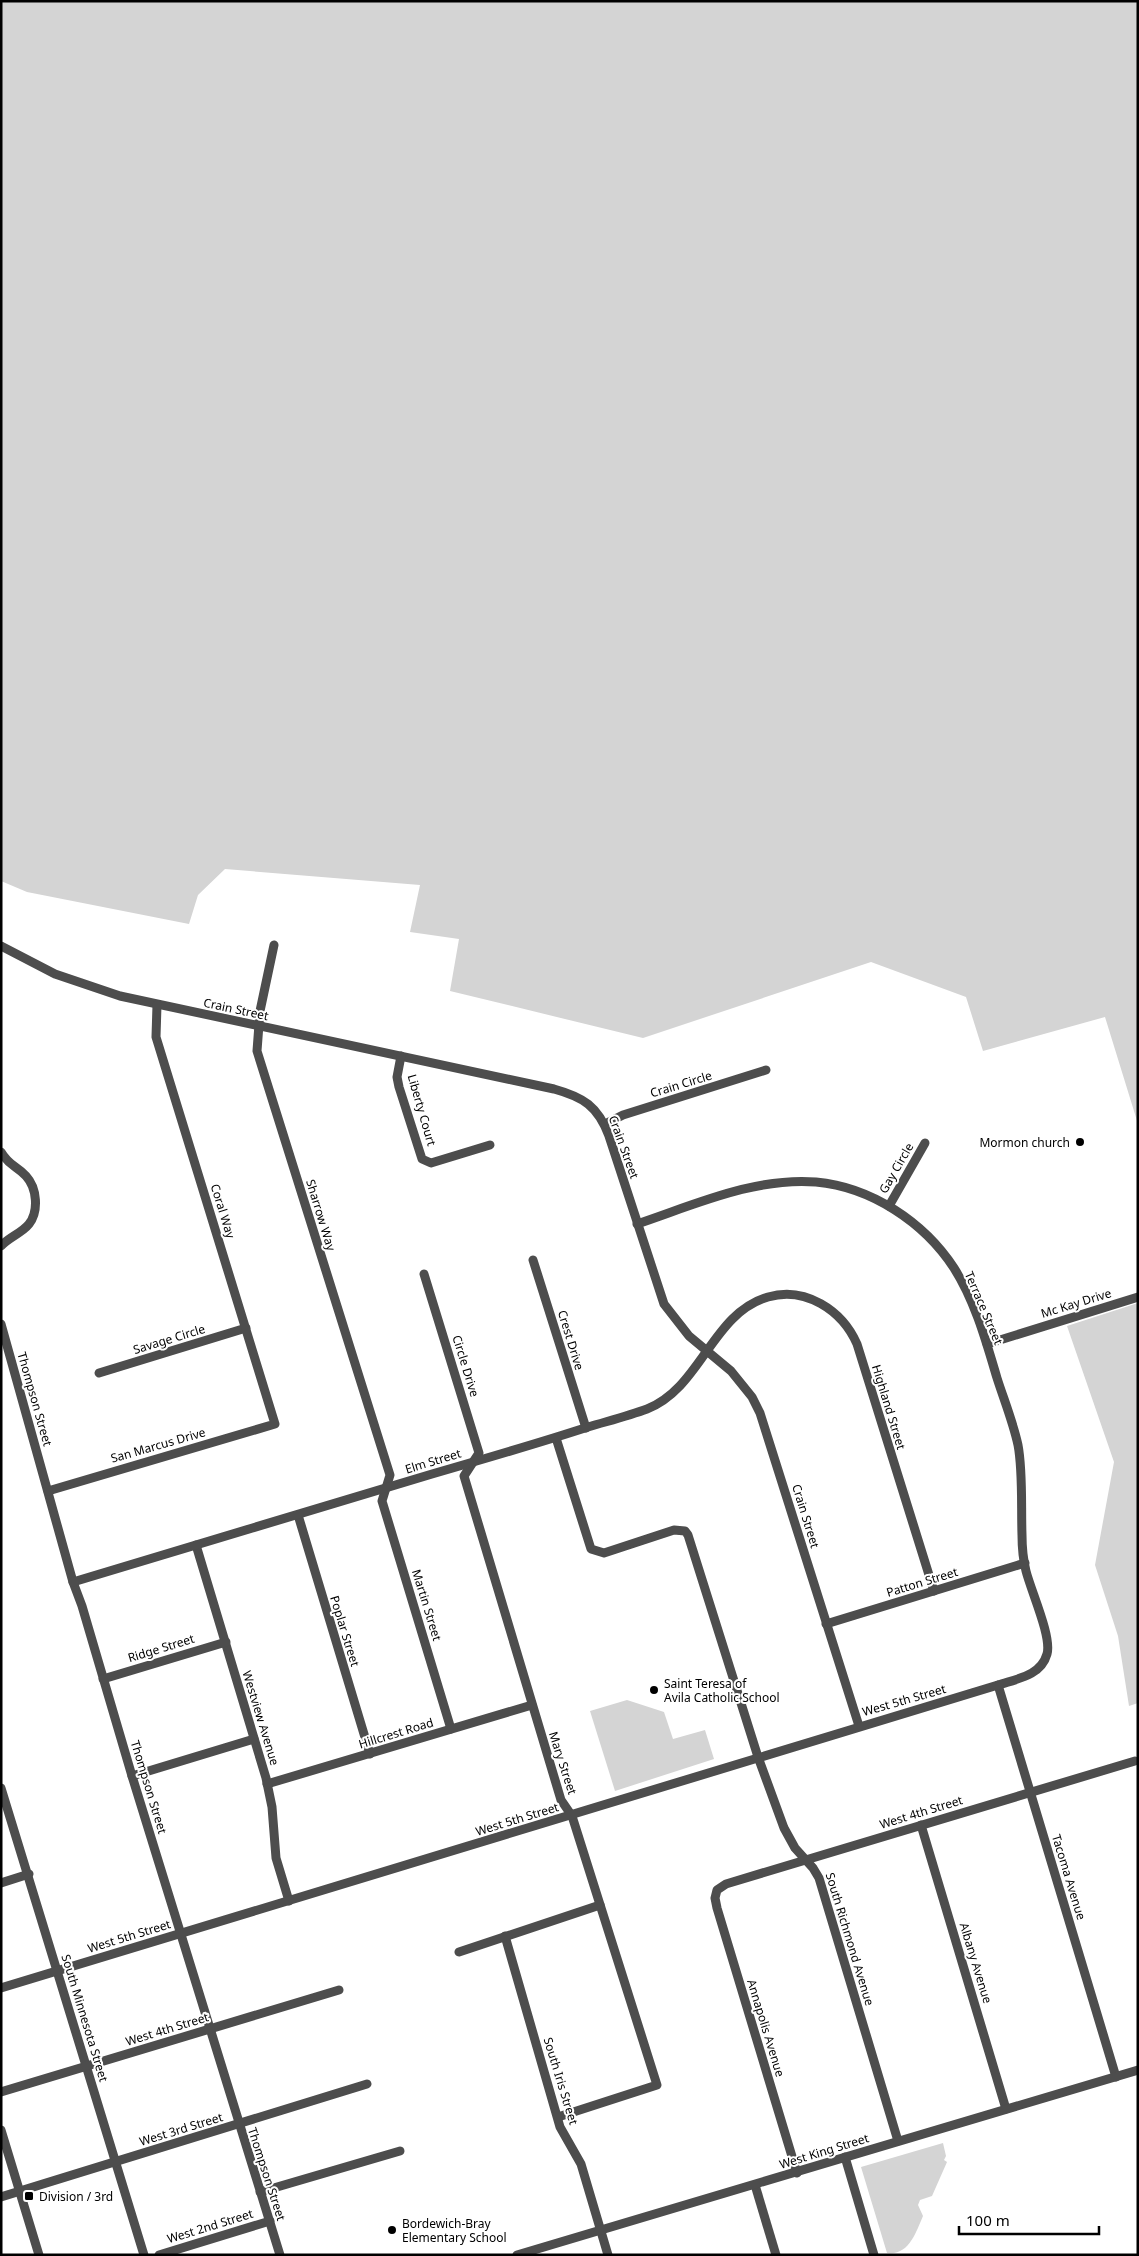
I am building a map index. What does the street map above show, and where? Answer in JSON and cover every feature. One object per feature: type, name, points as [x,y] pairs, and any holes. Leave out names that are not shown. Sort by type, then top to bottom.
[{"type":"street","name":"Sharrow Way","points":[[274,945],[258,1026],[256,1051],[390,1475],[385,1488]]},
{"type":"street","name":"Crain Street","points":[[1,946],[55,974],[80,984],[157,1005],[575,1095],[597,1111],[605,1124],[664,1304],[689,1336],[731,1371],[752,1397],[760,1413],[859,1726]]},
{"type":"street","name":"Coral Way","points":[[157,1005],[156,1037],[275,1424]]},
{"type":"street","name":"Liberty Court","points":[[400,1056],[397,1078],[422,1159],[431,1163],[490,1145]]},
{"type":"street","name":"Crain Circle","points":[[605,1124],[623,1115],[766,1070]]},
{"type":"street","name":"Gay Circle","points":[[888,1206],[925,1143]]},
{"type":"street","points":[[1,1152],[7,1162],[27,1176],[36,1195],[35,1210],[30,1223],[1,1246]]},
{"type":"street","name":"Terrace Street","points":[[637,1224],[754,1186],[816,1182],[846,1188],[874,1198],[916,1225],[939,1247],[965,1288],[987,1344],[1018,1446],[1022,1549],[1048,1646],[1047,1655],[1037,1670]]},
{"type":"street","name":"Crest Drive","points":[[533,1260],[586,1428]]},
{"type":"street","name":"Circle Drive","points":[[424,1274],[479,1452],[471,1463]]},
{"type":"street","name":"Highland Street","points":[[760,1300],[789,1294],[809,1299],[824,1305],[851,1330],[934,1591]]},
{"type":"street","name":"Mc Kay Drive","points":[[987,1344],[1138,1297]]},
{"type":"street","name":"Elm Street","points":[[73,1582],[556,1438],[659,1404],[683,1383],[738,1313],[760,1300]]},
{"type":"street","name":"Thompson Street","points":[[1,1324],[73,1582],[182,1933],[238,2124],[280,2255]]},
{"type":"street","name":"Savage Circle","points":[[99,1373],[246,1328]]},
{"type":"street","name":"San Marcus Drive","points":[[48,1491],[275,1424]]},
{"type":"street","name":"South Richmond Avenue","points":[[556,1438],[592,1549],[604,1553],[674,1530],[685,1531],[688,1535],[758,1757],[784,1828],[795,1848],[819,1878],[898,2141]]},
{"type":"street","name":"Mary Street","points":[[471,1463],[464,1476],[560,1800],[572,1816],[658,2085],[558,2117]]},
{"type":"street","name":"Martin Street","points":[[385,1488],[382,1501],[451,1729]]},
{"type":"street","name":"Poplar Street","points":[[298,1515],[370,1754]]},
{"type":"street","name":"Westview Avenue","points":[[196,1545],[267,1784],[272,1807],[276,1858],[289,1900]]},
{"type":"street","name":"Patton Street","points":[[826,1624],[1025,1563]]},
{"type":"street","name":"Ridge Street","points":[[103,1679],[226,1642]]},
{"type":"street","name":"West 5th Street","points":[[1,1988],[572,1816],[758,1757],[998,1685],[1037,1670]]},
{"type":"street","name":"Tacoma Avenue","points":[[998,1685],[1116,2077]]},
{"type":"street","name":"Hillcrest Road","points":[[267,1784],[532,1705]]},
{"type":"street","points":[[132,1776],[254,1739]]},
{"type":"street","name":"West 4th Street","points":[[717,1890],[726,1884],[1135,1761]]},
{"type":"street","name":"South Minnesota Street","points":[[1,1788],[29,1874],[144,2255]]},
{"type":"street","name":"Albany Avenue","points":[[921,1825],[1006,2109]]},
{"type":"street","points":[[1,1882],[29,1874]]},
{"type":"street","name":"Annapolis Avenue","points":[[717,1890],[715,1898],[717,1908],[796,2173]]},
{"type":"street","points":[[458,1952],[600,1905]]},
{"type":"street","name":"South Iris Street","points":[[505,1936],[560,2127],[580,2164],[608,2255]]},
{"type":"street","name":"West 4th Street","points":[[1,2092],[339,1990]]},
{"type":"street","name":"West King Street","points":[[517,2255],[1138,2070]]},
{"type":"street","name":"West 3rd Street","points":[[1,2197],[367,2084]]},
{"type":"street","points":[[1,2130],[39,2255]]},
{"type":"street","points":[[260,2192],[400,2151]]},
{"type":"street","points":[[845,2157],[874,2255]]},
{"type":"street","points":[[755,2185],[776,2255]]},
{"type":"street","name":"West 2nd Street","points":[[159,2255],[270,2221]]},
{"type":"shaded area","points":[[1,1],[1138,1],[1138,1124],[1105,1017],[983,1051],[966,997],[871,962],[643,1038],[450,991],[459,939],[410,932],[420,885],[225,869],[198,895],[189,924],[27,892],[1,881]]},
{"type":"shaded area","points":[[1138,1303],[1138,1703],[1129,1706],[1118,1636],[1095,1565],[1114,1462],[1067,1326]]},
{"type":"shaded area","points":[[627,1700],[664,1712],[673,1739],[705,1730],[714,1759],[615,1791],[590,1711]]},
{"type":"shaded area","points":[[943,2143],[946,2156],[944,2160],[947,2162],[932,2196],[920,2200],[918,2205],[923,2216],[911,2242],[901,2251],[887,2253],[861,2167]]},
{"type":"place","name":"Mormon church","points":[[1080,1142]]},
{"type":"place","name":"Saint Teresa of Avila Catholic School","points":[[654,1690]]},
{"type":"place","name":"Division / 3rd","points":[[29,2196]]},
{"type":"place","name":"Bordewich-Bray Elementary School","points":[[392,2230]]}]
